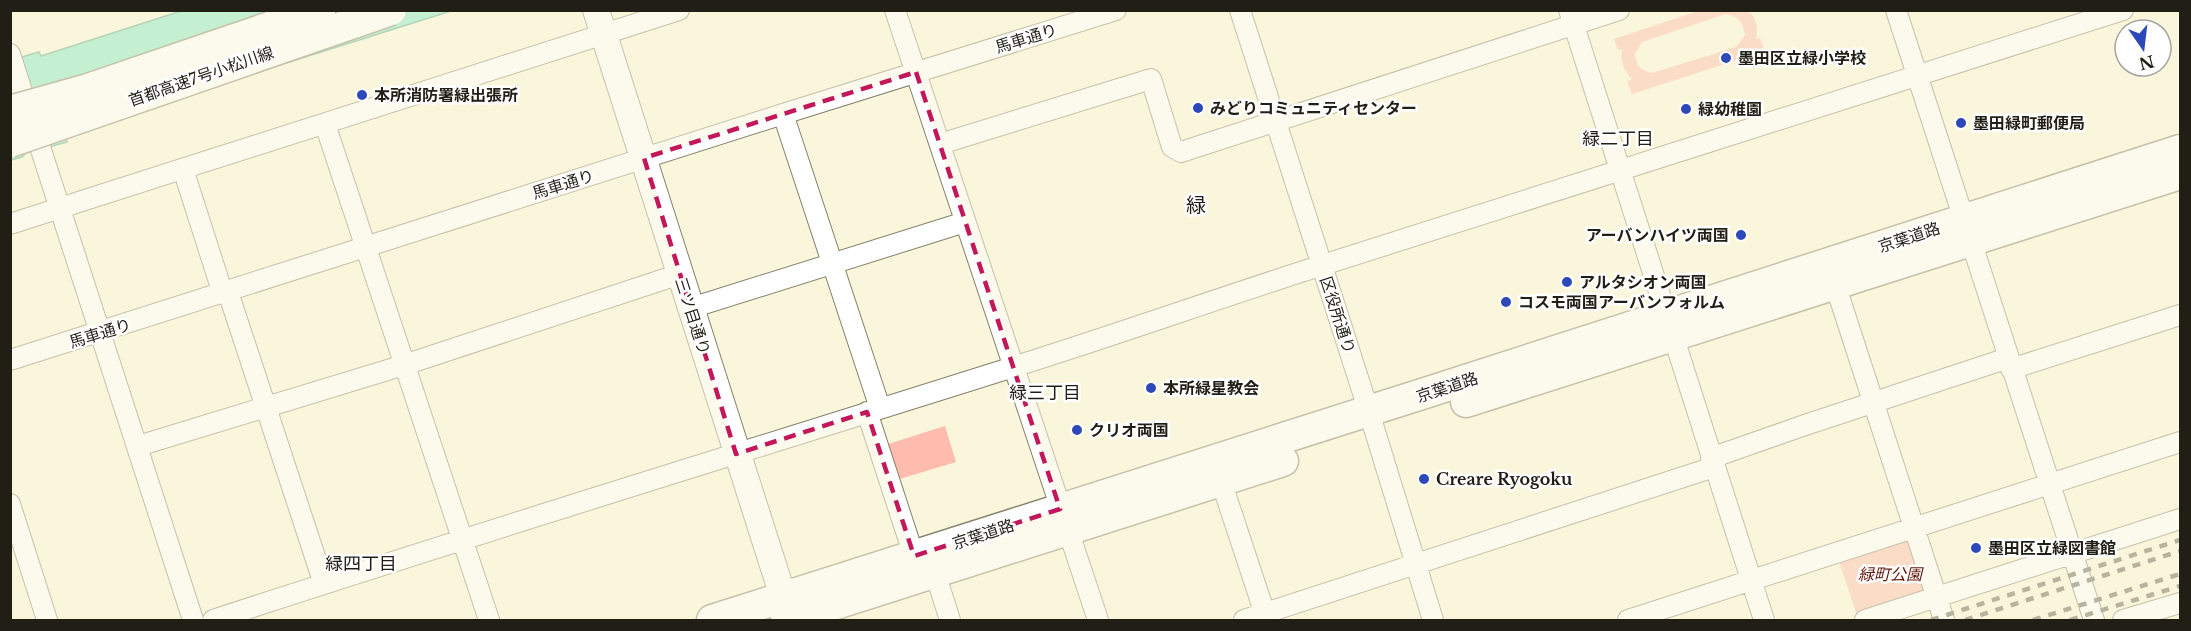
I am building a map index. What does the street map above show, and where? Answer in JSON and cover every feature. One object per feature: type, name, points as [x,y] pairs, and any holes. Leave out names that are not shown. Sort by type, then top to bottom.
[{"type":"highway","name":"首都高速7号小松川線","points":[[10,111],[85,90],[320,10]]},
{"type":"highway","name":"首都高速7号小松川線","points":[[10,142],[391,10]]},
{"type":"highway","points":[[10,105],[85,90]]},
{"type":"highway","points":[[10,118],[85,90]]},
{"type":"highway","name":"京葉道路","points":[[1670,325],[1835,284],[1966,230],[2181,150]]},
{"type":"highway","name":"京葉道路","points":[[712,621],[787,615],[924,564],[1966,230],[2181,174]]},
{"type":"highway","name":"京葉道路","points":[[1064,520],[1221,481],[1372,421]]},
{"type":"main road","name":"三ツ目通り","points":[[600,22],[787,615]]},
{"type":"street","points":[[10,224],[325,124],[600,22],[679,10]]},
{"type":"street","points":[[895,10],[1098,621]]},
{"type":"street","name":"馬車通り","points":[[10,360],[1116,10]]},
{"type":"street","name":"区役所通り","points":[[1240,10],[1372,421],[1433,621]]},
{"type":"street","points":[[940,144],[1151,79],[1172,147],[1181,152],[1276,122],[1572,18],[1619,10]]},
{"type":"street","points":[[1896,10],[2094,621]]},
{"type":"street","points":[[213,621],[462,539],[1014,367],[2123,10]]},
{"type":"street","points":[[1572,18],[1764,621]]},
{"type":"street","points":[[11,56],[193,621]]},
{"type":"street","points":[[783,114],[832,263],[873,410],[924,564],[950,621]]},
{"type":"street","points":[[325,124],[489,621]]},
{"type":"street","points":[[183,169],[267,408],[324,584]]},
{"type":"street","points":[[691,308],[966,222]]},
{"type":"street","points":[[138,446],[404,365],[680,274]]},
{"type":"street","points":[[1835,284],[1944,621]]},
{"type":"street","points":[[1244,621],[1266,617],[1713,462],[1873,403],[2181,315]]},
{"type":"street","points":[[1628,621],[2181,441]]},
{"type":"street","points":[[1221,481],[1266,617]]},
{"type":"street","points":[[10,504],[47,621]]},
{"type":"street","points":[[1865,621],[2181,519]]},
{"type":"street","points":[[2123,621],[2181,603]]},
{"type":"highlighted area","points":[[916,72],[1060,509],[914,556],[867,412],[736,454],[644,158]]},
{"type":"green space","points":[[1698,11],[1748,11],[1756,24],[1756,39],[1760,38],[1765,51],[1632,94],[1627,81],[1632,79],[1623,66],[1622,49],[1618,50],[1614,39]],"holes":[[[1726,14],[1734,16],[1743,27],[1745,35],[1736,47],[1652,73],[1645,71],[1638,64],[1635,54],[1642,42]]]},
{"type":"green space","points":[[945,426],[956,462],[893,481],[882,446]]},
{"type":"green space","name":"緑町公園","points":[[1908,538],[1927,592],[1856,613],[1839,561]]},
{"type":"shaded area","points":[[181,11],[451,11],[64,133],[67,142],[26,153],[22,157],[11,160],[11,60],[39,52],[41,56]]},
{"type":"railway","points":[[1931,620],[2180,540]]},
{"type":"railway","points":[[1965,620],[2180,551]]},
{"type":"railway","points":[[2033,620],[2180,574]]},
{"type":"railway","points":[[2070,620],[2180,586]]},
{"type":"place","name":"墨田区立緑小学校","points":[[1726,58]]},
{"type":"place","name":"本所消防署緑出張所","points":[[362,95]]},
{"type":"place","name":"みどりコミュニティセンター","points":[[1198,108]]},
{"type":"place","name":"緑幼稚園","points":[[1686,109]]},
{"type":"place","name":"墨田緑町郵便局","points":[[1961,123]]},
{"type":"place","name":"アーバンハイツ両国","points":[[1741,235]]},
{"type":"place","name":"アルタシオン両国","points":[[1567,282]]},
{"type":"place","name":"コスモ両国アーバンフォルム","points":[[1506,302]]},
{"type":"place","name":"本所緑星教会","points":[[1151,388]]},
{"type":"place","name":"クリオ両国","points":[[1077,430]]},
{"type":"place","name":"Creare Ryogoku","points":[[1424,479]]},
{"type":"place","name":"墨田区立緑図書館","points":[[1976,548]]},
{"type":"district","name":"緑二丁目","points":[[1618,139]]},
{"type":"district","name":"緑","points":[[1196,205]]},
{"type":"district","name":"緑三丁目","points":[[1045,393]]},
{"type":"district","name":"緑四丁目","points":[[361,564]]}]
